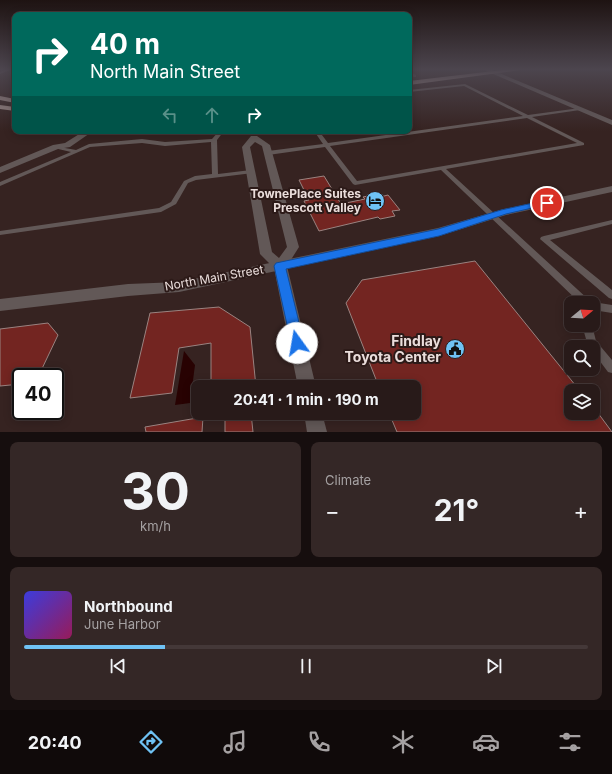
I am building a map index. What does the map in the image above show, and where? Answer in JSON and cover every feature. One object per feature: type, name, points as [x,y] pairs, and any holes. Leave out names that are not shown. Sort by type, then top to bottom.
[{"type":"main road","points":[[0,98],[12,100]]},
{"type":"main road","points":[[0,107],[12,109]]},
{"type":"street","points":[[534,90],[612,123]]},
{"type":"street","points":[[56,147],[60,142],[72,134]]},
{"type":"street","points":[[0,170],[56,147],[67,145],[84,134]]},
{"type":"street","points":[[280,266],[294,247],[266,145],[253,134],[246,147],[266,254],[280,266],[305,380]]},
{"type":"street","name":"North Main Street","points":[[0,305],[128,290],[179,287],[439,232],[504,212],[612,189]]},
{"type":"street","points":[[314,420],[317,432]]},
{"type":"lane","points":[[318,134],[355,183],[582,144],[475,90]]},
{"type":"lane","points":[[412,133],[580,109]]},
{"type":"lane","points":[[268,153],[402,134]]},
{"type":"lane","points":[[0,184],[89,146],[142,141],[165,144],[217,136],[215,175]]},
{"type":"lane","points":[[56,147],[76,151]]},
{"type":"lane","points":[[442,168],[578,296]]},
{"type":"lane","points":[[0,233],[147,214],[161,210],[174,203],[186,182],[195,178],[250,172]]},
{"type":"lane","points":[[612,222],[544,239],[612,294]]},
{"type":"lane","points":[[600,307],[612,309]]},
{"type":"lane","points":[[589,332],[592,343],[612,368]]},
{"type":"shaded area","points":[[184,351],[195,365],[193,380],[191,380],[190,403],[175,405]]},
{"type":"building","name":"TownePlace Suites Prescott Valley","points":[[324,176],[341,204],[365,199],[363,197],[378,194],[380,197],[388,195],[400,210],[392,211],[395,216],[380,219],[378,217],[319,231],[304,201],[309,200],[299,180]]},
{"type":"building","name":"Findlay Toyota Center","points":[[475,261],[564,371],[564,376],[568,376],[574,384],[564,384],[564,420],[600,420],[600,416],[612,432],[397,432],[392,420],[421,420],[421,380],[376,380],[346,303],[362,280]]},
{"type":"building","points":[[219,307],[250,327],[255,380],[211,380],[211,343],[179,348],[172,393],[130,398],[150,313]]},
{"type":"building","points":[[48,323],[58,335],[42,368],[12,368],[12,385],[0,386],[0,329]]},
{"type":"building","points":[[191,419],[203,420],[202,432],[146,432],[145,427]]},
{"type":"building","points":[[225,420],[252,420],[253,432],[225,432]]},
{"type":"place","name":"TownePlace Suites Prescott Valley","points":[[375,201]]},
{"type":"place","name":"Findlay Toyota Center","points":[[455,349]]},
{"type":"route","points":[[297,343],[280,266],[439,232],[504,212],[547,203]]}]
